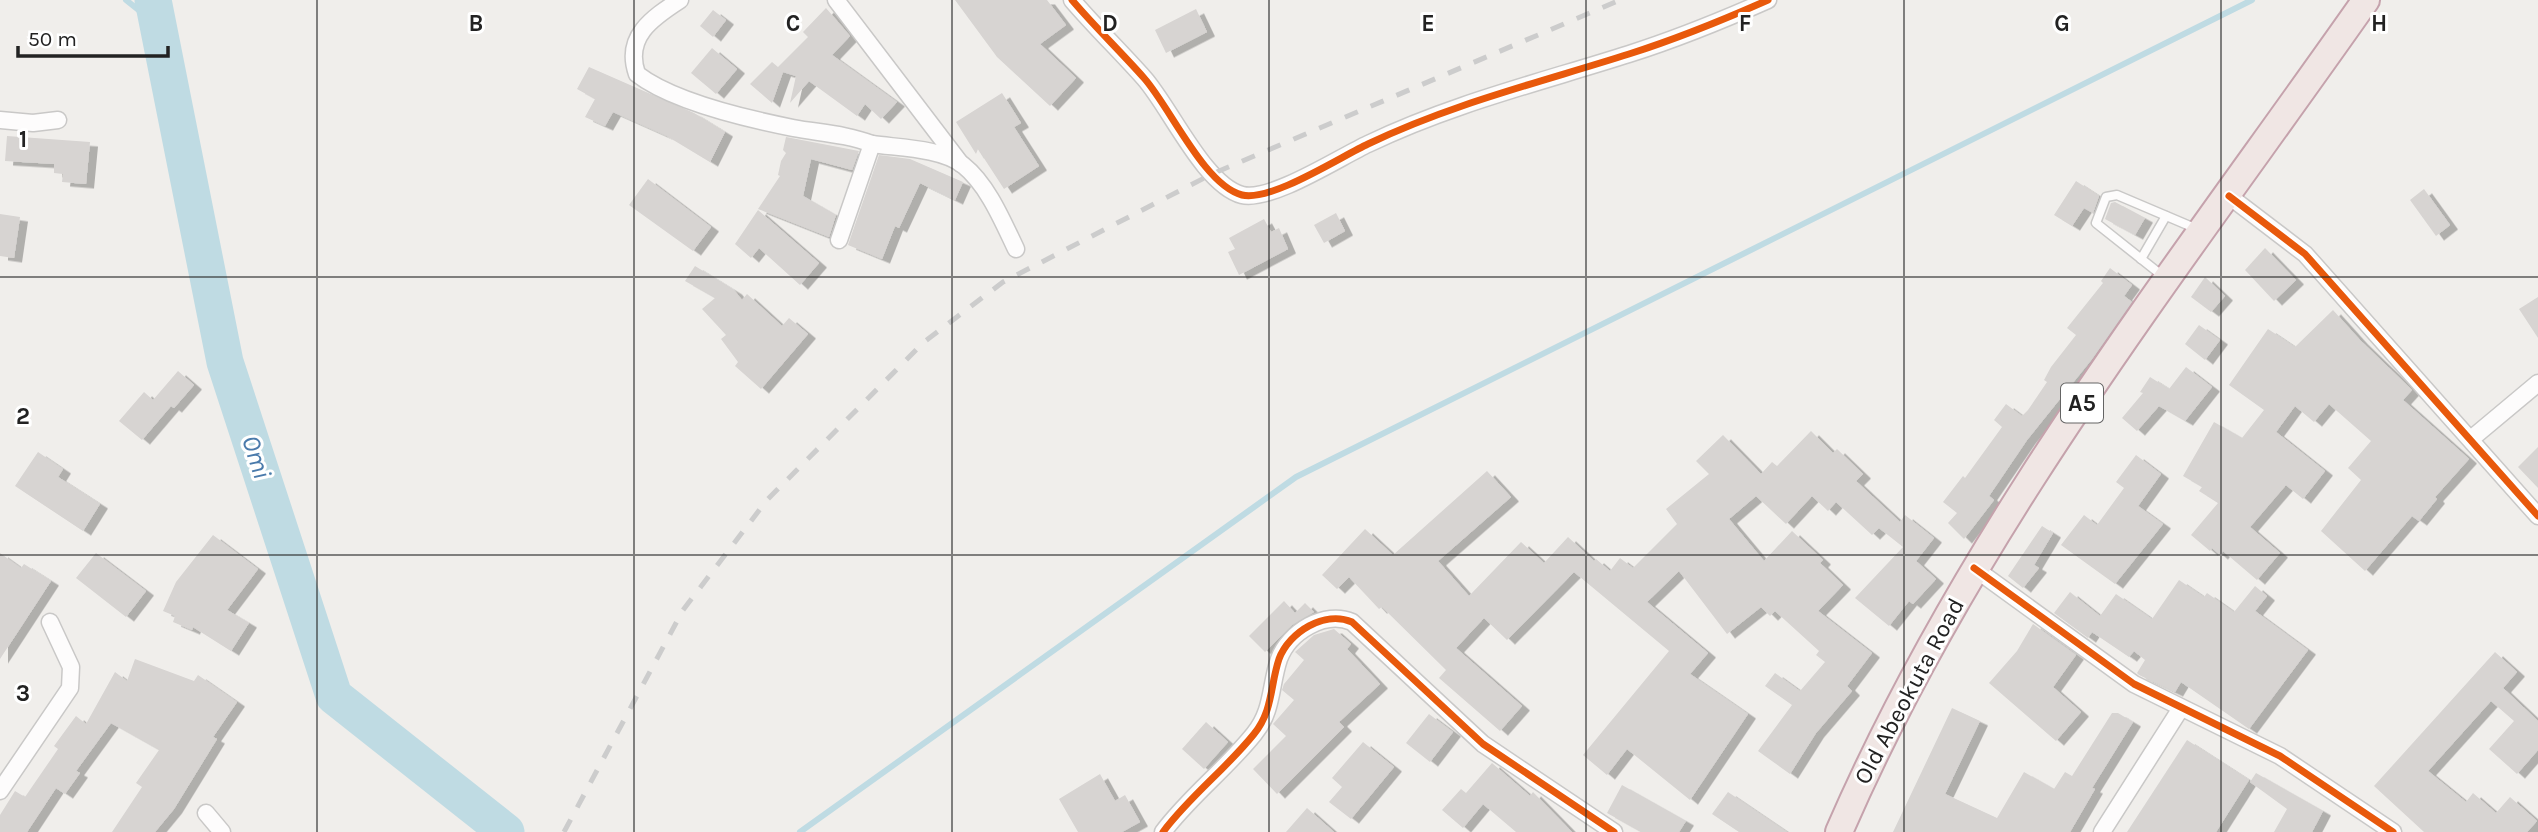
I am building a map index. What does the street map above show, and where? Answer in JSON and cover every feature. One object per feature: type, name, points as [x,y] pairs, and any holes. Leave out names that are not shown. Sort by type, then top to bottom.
[{"type":"highway","name":"Old Abeokuta Road","points":[[1839,832],[1899,701],[1974,568],[2061,432],[2366,0]]},
{"type":"street","points":[[680,0],[641,30],[632,49],[637,74],[651,85],[679,97],[793,128],[929,153],[961,164]]},
{"type":"street","points":[[836,0],[961,164],[986,192],[1016,249]]},
{"type":"street","points":[[1072,0],[1146,80],[1212,174],[1227,188],[1243,196],[1266,193],[1288,184],[1380,138],[1431,117],[1629,54],[1768,0]]},
{"type":"street","points":[[0,120],[33,123],[58,121]]},
{"type":"street","points":[[839,240],[872,144]]},
{"type":"street","points":[[2229,196],[2305,254],[2538,516]]},
{"type":"street","points":[[2471,439],[2538,383]]},
{"type":"street","points":[[1974,568],[2124,677],[2291,763],[2393,832]]},
{"type":"street","points":[[1163,832],[1181,807],[1254,735],[1265,719],[1272,699],[1279,657],[1293,639],[1310,625],[1340,617],[1352,622],[1483,744],[1614,832]]},
{"type":"street","points":[[0,792],[70,688],[71,667],[50,622]]},
{"type":"street","points":[[2102,832],[2181,708]]},
{"type":"street","points":[[206,813],[222,832]]},
{"type":"lane","points":[[2169,280],[2096,223],[2106,197],[2117,195],[2203,232]]},
{"type":"lane","points":[[2141,259],[2166,216]]},
{"type":"building","points":[[955,0],[1047,0],[1066,25],[1040,44],[1076,78],[1050,106],[997,57]]},
{"type":"building","points":[[826,8],[850,36],[832,55],[897,102],[881,119],[865,104],[857,116],[809,81],[790,103],[796,76],[783,72],[772,103],[750,84],[772,62],[778,67],[808,37],[803,32]]},
{"type":"building","points":[[1196,9],[1207,32],[1166,53],[1155,30]]},
{"type":"building","points":[[713,10],[726,20],[713,37],[700,26]]},
{"type":"building","points":[[712,48],[737,69],[716,94],[691,73]]},
{"type":"building","points":[[589,67],[694,113],[725,132],[710,162],[667,136],[613,112],[605,126],[585,117],[595,99],[577,89]]},
{"type":"building","points":[[1002,93],[1021,123],[1014,127],[1039,166],[1004,189],[978,149],[976,154],[956,122]]},
{"type":"building","points":[[7,136],[90,142],[86,184],[62,182],[63,174],[54,173],[54,164],[5,161]]},
{"type":"building","points":[[786,137],[859,151],[852,170],[811,159],[803,196],[836,215],[829,237],[758,209],[780,176],[781,161],[786,153],[783,150]]},
{"type":"building","points":[[879,155],[910,159],[963,182],[955,200],[920,183],[899,228],[895,226],[882,259],[848,245]]},
{"type":"building","points":[[648,179],[711,227],[693,251],[629,205]]},
{"type":"building","points":[[2076,181],[2099,196],[2093,213],[2084,208],[2072,226],[2054,215]]},
{"type":"building","points":[[2424,189],[2450,225],[2436,236],[2410,200]]},
{"type":"building","points":[[2115,202],[2145,218],[2135,235],[2105,219],[2111,203]]},
{"type":"building","points":[[758,210],[819,263],[800,285],[759,248],[751,258],[735,244]]},
{"type":"building","points":[[1336,213],[1345,231],[1324,243],[1314,225]]},
{"type":"building","points":[[0,214],[20,217],[14,258],[0,256]]},
{"type":"building","points":[[1264,219],[1271,232],[1279,228],[1288,249],[1239,275],[1228,252],[1235,249],[1229,238]]},
{"type":"building","points":[[2265,248],[2296,280],[2274,301],[2245,270]]},
{"type":"building","points":[[695,266],[734,290],[742,300],[747,294],[782,326],[789,318],[808,334],[761,389],[735,366],[738,362],[721,339],[726,335],[702,309],[715,298],[685,281]]},
{"type":"building","points":[[2110,268],[2132,285],[2124,296],[2132,302],[2092,359],[2027,440],[1989,496],[1994,500],[1964,539],[1948,523],[1957,513],[1943,502],[1963,476],[1965,478],[2002,427],[1994,420],[2006,404],[2022,416],[2028,410],[2047,382],[2044,380],[2051,367],[2076,335],[2067,328],[2103,283],[2101,281]]},
{"type":"building","points":[[2205,277],[2225,296],[2211,312],[2191,297]]},
{"type":"building","points":[[2538,297],[2538,338],[2519,309]]},
{"type":"building","points":[[2333,310],[2412,390],[2403,400],[2469,459],[2435,497],[2437,499],[2419,521],[2412,516],[2365,571],[2321,531],[2361,480],[2348,468],[2371,441],[2329,404],[2314,422],[2295,406],[2276,432],[2325,471],[2303,499],[2286,485],[2250,527],[2280,553],[2257,580],[2223,551],[2220,555],[2212,548],[2210,551],[2191,535],[2218,503],[2199,491],[2202,487],[2183,476],[2214,422],[2242,438],[2264,410],[2229,385],[2268,329],[2295,347]]},
{"type":"building","points":[[2199,325],[2220,340],[2205,360],[2185,344]]},
{"type":"building","points":[[2186,367],[2212,387],[2185,421],[2159,406],[2137,431],[2122,418],[2143,393],[2140,392],[2150,377],[2169,389]]},
{"type":"building","points":[[178,371],[194,385],[174,408],[171,406],[142,440],[119,421],[144,392],[153,400]]},
{"type":"building","points":[[1811,431],[1833,453],[1837,449],[1863,474],[1856,481],[1900,522],[1905,515],[1934,538],[1916,561],[1936,579],[1913,604],[1909,601],[1889,626],[1855,598],[1903,547],[1879,528],[1872,535],[1836,502],[1828,511],[1812,496],[1786,524],[1756,496],[1729,519],[1764,561],[1792,531],[1823,560],[1820,563],[1843,585],[1818,611],[1872,653],[1847,686],[1852,691],[1816,733],[1790,774],[1758,751],[1792,705],[1765,686],[1775,673],[1800,691],[1825,662],[1816,655],[1819,651],[1775,611],[1770,616],[1761,607],[1727,634],[1679,571],[1647,602],[1708,653],[1690,674],[1748,714],[1690,800],[1627,749],[1607,775],[1583,755],[1669,651],[1574,572],[1507,640],[1484,618],[1456,648],[1522,706],[1500,731],[1439,678],[1446,670],[1382,607],[1379,609],[1349,577],[1337,589],[1322,575],[1365,529],[1393,555],[1487,471],[1511,497],[1438,561],[1469,596],[1521,542],[1544,563],[1568,537],[1594,561],[1596,559],[1610,571],[1620,558],[1633,568],[1677,524],[1666,509],[1709,474],[1696,461],[1723,435],[1761,474],[1772,462],[1777,466]]},
{"type":"building","points":[[2538,447],[2538,488],[2518,467]]},
{"type":"building","points":[[38,452],[63,469],[58,477],[100,504],[83,531],[15,486]]},
{"type":"building","points":[[2136,455],[2161,474],[2138,506],[2163,524],[2115,584],[2061,545],[2084,515],[2097,525],[2124,488],[2116,482]]},
{"type":"building","points":[[2042,526],[2053,533],[2034,565],[2039,568],[2023,588],[2008,576]]},
{"type":"building","points":[[213,535],[258,569],[227,610],[249,623],[231,651],[193,627],[192,630],[173,622],[175,616],[163,611],[176,582]]},
{"type":"building","points":[[0,553],[21,568],[24,564],[51,581],[0,659]]},
{"type":"building","points":[[96,553],[146,591],[126,617],[76,578]]},
{"type":"building","points":[[2179,580],[2204,597],[2207,593],[2234,612],[2255,586],[2267,596],[2255,611],[2308,650],[2249,729],[2181,682],[2175,692],[2139,675],[2137,673],[2145,660],[2134,651],[2129,657],[2092,632],[2088,638],[2054,613],[2070,592],[2100,616],[2116,594],[2152,619]]},
{"type":"building","points":[[1284,601],[1295,613],[1305,603],[1314,612],[1292,625],[1265,652],[1249,636]]},
{"type":"building","points":[[2033,624],[2076,655],[2053,687],[2081,712],[2056,741],[1989,683],[2017,651]]},
{"type":"building","points":[[1334,629],[1351,644],[1347,649],[1380,684],[1339,722],[1344,727],[1277,794],[1253,769],[1286,736],[1273,724],[1294,700],[1282,690],[1304,660],[1295,652],[1314,635]]},
{"type":"building","points":[[2495,652],[2517,672],[2503,688],[2538,721],[2538,750],[2517,774],[2489,749],[2514,721],[2491,701],[2428,771],[2466,802],[2473,793],[2496,813],[2510,797],[2537,821],[2527,832],[2424,832],[2374,786]]},
{"type":"building","points":[[135,659],[194,681],[198,675],[237,702],[213,737],[217,739],[174,809],[155,832],[112,832],[142,787],[136,783],[159,750],[111,723],[76,771],[80,773],[65,794],[56,788],[27,832],[0,832],[0,815],[15,791],[25,797],[58,749],[54,746],[76,716],[86,724],[115,672],[127,681]]},
{"type":"building","points":[[1952,708],[1980,721],[1945,794],[1997,818],[2024,772],[2054,789],[2065,772],[2072,776],[2112,713],[2118,713],[2133,722],[2092,788],[2095,789],[2070,832],[1893,832]]},
{"type":"building","points":[[1429,714],[1453,732],[1430,762],[1406,743]]},
{"type":"building","points":[[1206,722],[1228,742],[1204,769],[1182,749]]},
{"type":"building","points":[[2187,740],[2249,780],[2216,832],[2127,832]]},
{"type":"building","points":[[1363,742],[1394,767],[1351,819],[1329,802],[1342,787],[1332,778]]},
{"type":"building","points":[[1492,763],[1530,796],[1533,792],[1572,832],[1516,832],[1483,804],[1463,828],[1442,810],[1461,789],[1466,793]]},
{"type":"building","points":[[2256,773],[2323,811],[2312,832],[2274,832],[2287,809],[2250,782]]},
{"type":"building","points":[[1100,774],[1115,801],[1125,795],[1140,822],[1122,832],[1078,832],[1059,799]]},
{"type":"building","points":[[1622,785],[1686,821],[1679,832],[1641,832],[1607,813]]},
{"type":"building","points":[[1728,792],[1787,832],[1739,832],[1712,814]]},
{"type":"building","points":[[1307,808],[1334,832],[1286,832]]},
{"type":"waterway","points":[[126,0],[156,24]]},
{"type":"waterway","name":"Omi","points":[[153,0],[225,362],[334,696],[506,832]]},
{"type":"waterway","points":[[800,832],[1296,477],[2252,0]]},
{"type":"railway","points":[[564,832],[683,610],[767,500],[924,342],[1003,282],[1212,174],[1620,0]]},
{"type":"cycle path","points":[[1072,0],[1144,78],[1188,144],[1214,177],[1242,195],[1270,192],[1287,185],[1368,144],[1431,117],[1647,48],[1768,0]]},
{"type":"cycle path","points":[[2229,196],[2305,254],[2538,516]]},
{"type":"cycle path","points":[[1974,568],[2134,684],[2280,756],[2393,832]]},
{"type":"cycle path","points":[[1163,832],[1254,734],[1265,716],[1279,659],[1291,640],[1309,626],[1331,619],[1352,622],[1483,744],[1614,832]]}]
